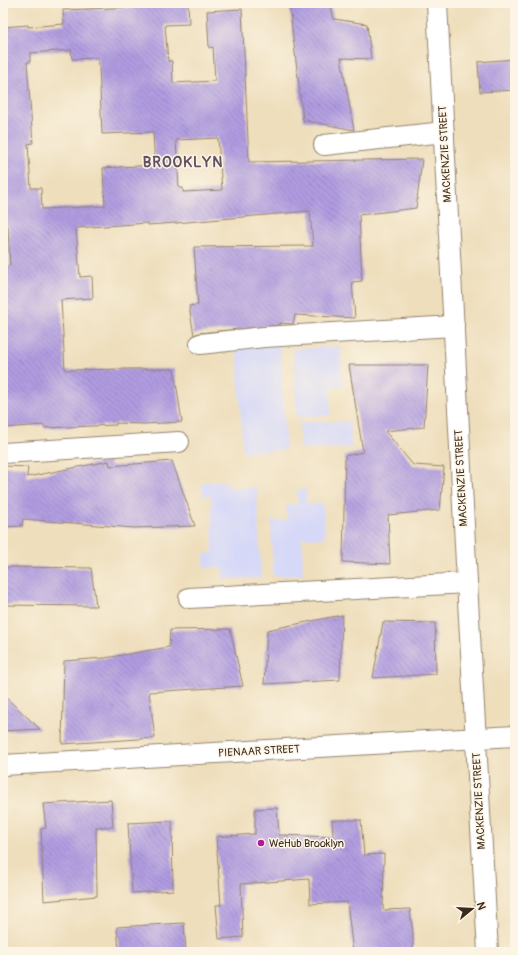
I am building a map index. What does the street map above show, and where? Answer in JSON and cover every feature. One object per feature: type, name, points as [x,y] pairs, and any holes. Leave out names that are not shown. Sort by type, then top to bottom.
[{"type":"street","name":"MACKENZIE STREET","points":[[437,3],[488,952]]},
{"type":"street","points":[[324,145],[444,132]]},
{"type":"street","points":[[200,344],[264,337],[454,326]]},
{"type":"street","points":[[3,453],[179,442]]},
{"type":"street","points":[[189,598],[467,583]]},
{"type":"street","name":"PIENAAR STREET","points":[[3,765],[515,736]]},
{"type":"shaded area","points":[[280,345],[286,450],[243,452],[237,348]]},
{"type":"shaded area","points":[[340,346],[343,386],[330,388],[331,415],[297,417],[293,349]]},
{"type":"shaded area","points":[[350,421],[351,448],[300,449],[299,422]]},
{"type":"shaded area","points":[[228,481],[228,488],[257,487],[261,578],[223,579],[222,567],[204,568],[204,554],[213,553],[211,496],[202,496],[202,482]]},
{"type":"shaded area","points":[[306,489],[307,504],[323,504],[325,538],[302,538],[303,575],[273,576],[271,521],[287,520],[286,505],[297,504],[297,490]]},
{"type":"shaded area","points":[[512,785],[515,785],[515,861]]},
{"type":"building","points":[[188,3],[189,24],[165,25],[168,61],[172,61],[173,83],[215,81],[213,47],[209,48],[207,11],[242,9],[249,162],[422,159],[416,208],[359,215],[362,281],[352,282],[355,318],[295,315],[293,324],[280,323],[280,325],[199,333],[194,335],[189,306],[198,305],[194,247],[313,246],[310,211],[176,223],[148,225],[148,223],[76,228],[80,277],[92,276],[93,298],[61,300],[65,370],[174,369],[182,422],[144,424],[116,423],[116,425],[44,428],[44,425],[3,428],[3,267],[10,266],[8,226],[3,226],[3,27],[28,25],[28,27],[64,24],[63,10],[135,7],[135,4]],"holes":[[[71,50],[72,59],[97,58],[99,65],[102,134],[153,132],[155,165],[103,168],[105,206],[42,209],[41,188],[31,188],[28,144],[33,143],[27,62],[30,62],[30,53]],[[218,138],[222,190],[183,192],[183,188],[179,188],[176,140]]]},
{"type":"building","points":[[289,3],[330,3],[334,19],[367,24],[371,59],[341,58],[354,130],[303,120]]},
{"type":"building","points":[[515,59],[515,90],[480,92],[478,62]]},
{"type":"building","points":[[349,365],[428,365],[424,427],[385,431],[413,465],[444,467],[440,510],[388,515],[390,564],[343,562],[345,456],[363,452]]},
{"type":"building","points":[[109,461],[110,466],[172,461],[195,526],[134,528],[23,519],[22,526],[3,527],[3,466],[28,467],[27,477]]},
{"type":"building","points":[[3,567],[91,568],[96,606],[3,605]]},
{"type":"building","points":[[342,615],[340,680],[264,684],[267,630]]},
{"type":"building","points":[[383,622],[435,623],[436,674],[373,678]]},
{"type":"building","points":[[230,629],[243,686],[149,692],[155,738],[62,744],[64,661],[105,658],[169,647],[170,630]]},
{"type":"building","points":[[3,695],[40,729],[3,731]]},
{"type":"building","points":[[111,800],[113,827],[96,827],[97,896],[44,901],[41,829],[46,828],[43,804]]},
{"type":"building","points":[[277,808],[279,835],[333,837],[332,820],[361,820],[364,855],[384,854],[383,910],[410,909],[413,934],[413,952],[353,952],[347,902],[310,904],[309,879],[241,884],[243,937],[219,939],[216,905],[221,905],[216,837],[255,834],[255,809]]},
{"type":"building","points":[[172,821],[173,890],[132,893],[128,823]]},
{"type":"building","points":[[184,923],[186,952],[119,952],[117,927]]},
{"type":"place","name":"WeHub Brooklyn","points":[[261,843]]},
{"type":"district","name":"BROOKLYN","points":[[183,162]]}]
